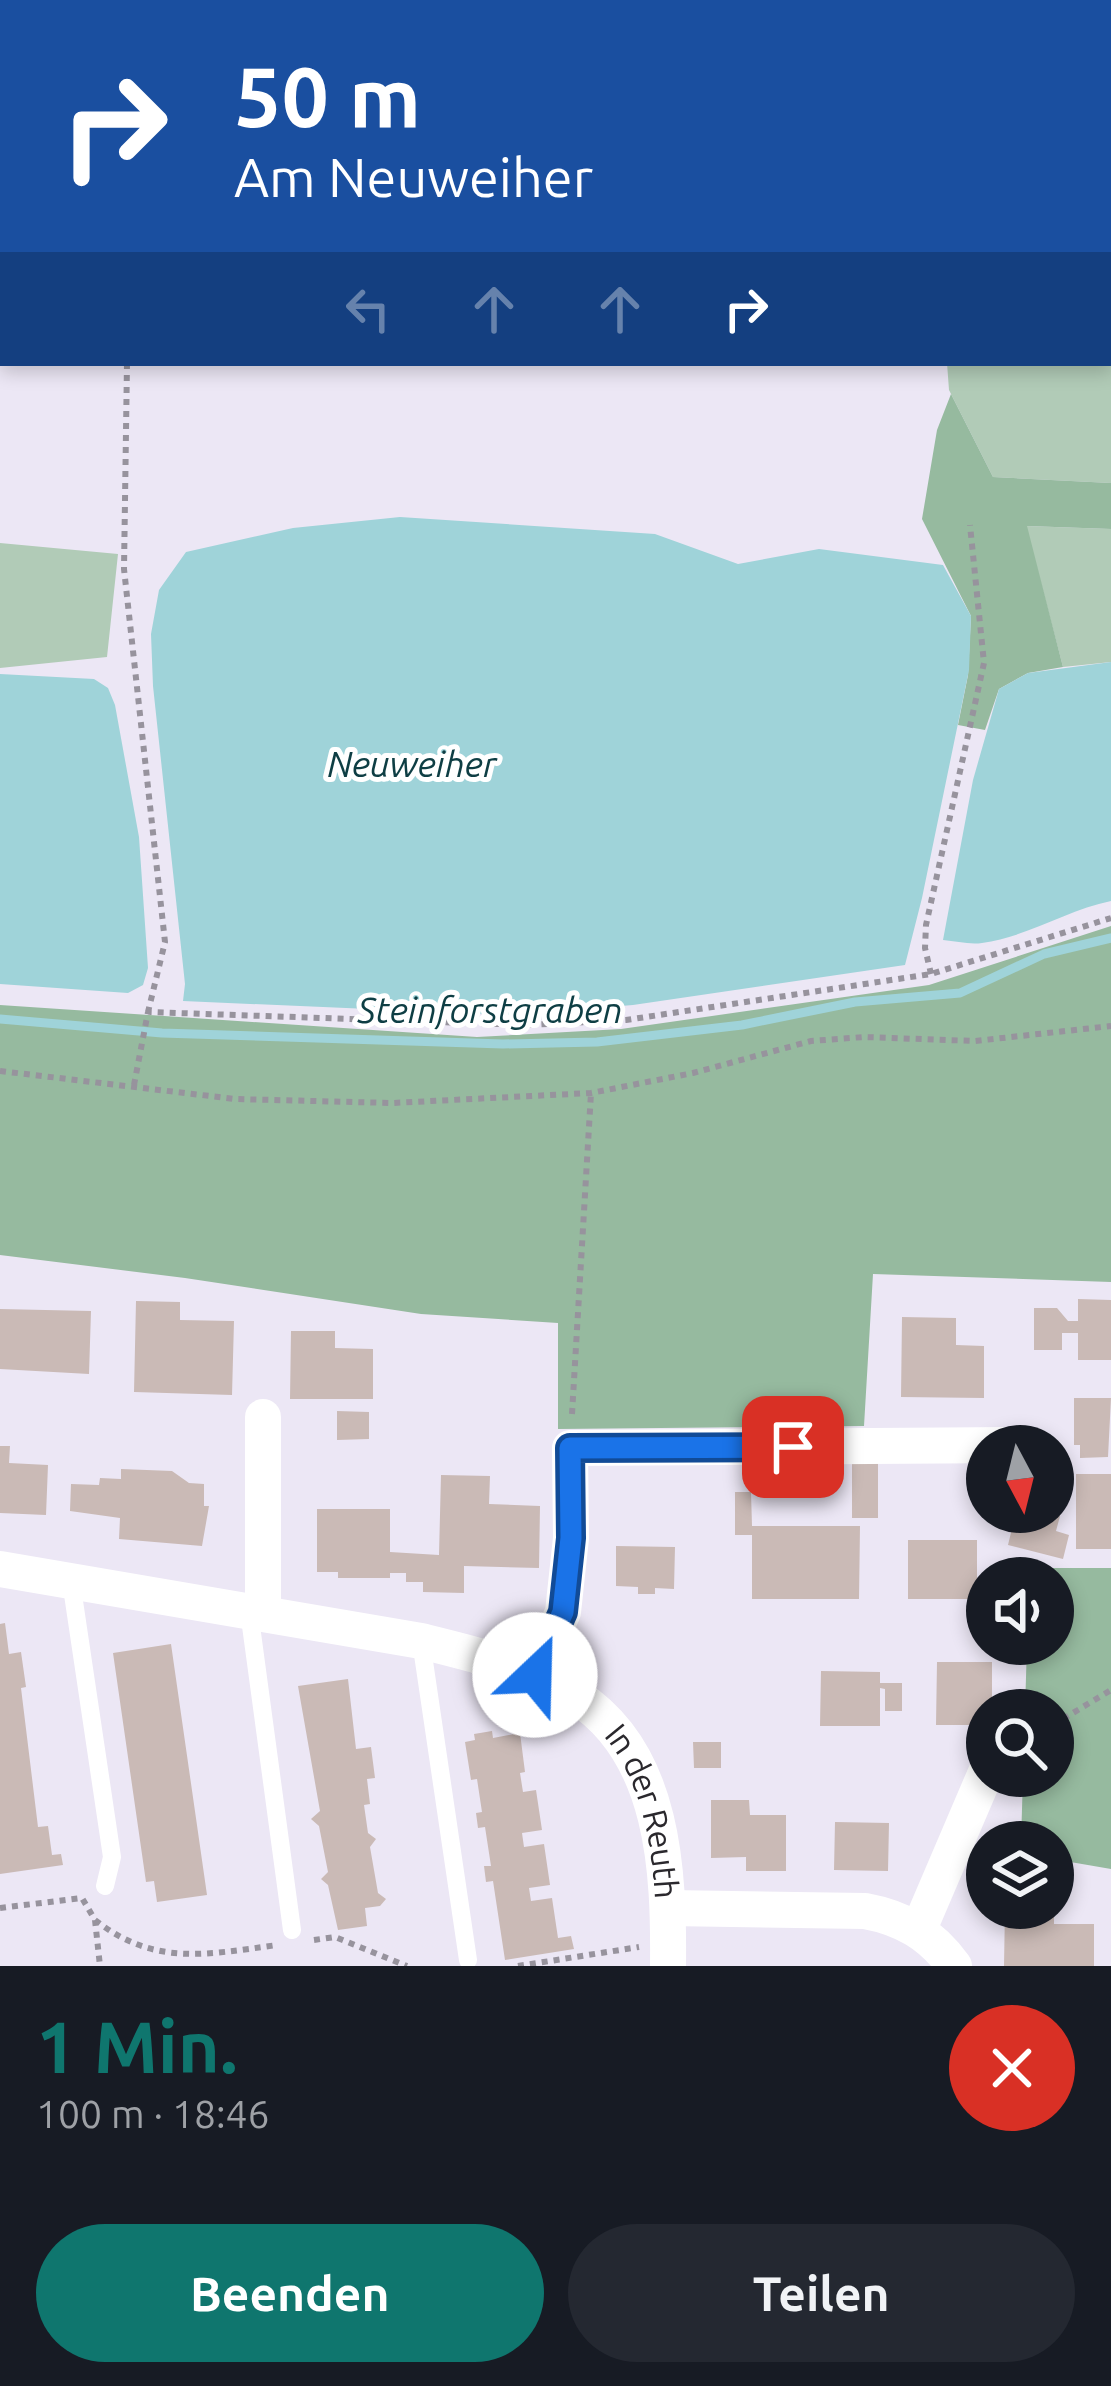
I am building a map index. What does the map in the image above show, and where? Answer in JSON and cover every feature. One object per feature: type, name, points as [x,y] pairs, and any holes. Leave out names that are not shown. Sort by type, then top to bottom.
[{"type":"street","points":[[256,1612],[263,1417]]},
{"type":"street","points":[[535,1675],[563,1612],[571,1538],[570,1448],[966,1445]]},
{"type":"street","name":"In der Reuth","points":[[0,1569],[421,1641],[535,1675],[580,1699],[615,1732],[643,1776],[659,1826],[668,1939]]},
{"type":"street","points":[[919,1929],[975,1797]]},
{"type":"street","points":[[668,1939],[865,1911],[892,1916],[919,1929],[954,1966]]},
{"type":"lane","points":[[71,1581],[112,1857],[105,1886]]},
{"type":"lane","points":[[256,1612],[292,1930]]},
{"type":"lane","points":[[421,1641],[467,1960]]},
{"type":"path","points":[[127,366],[124,569],[165,941],[134,1085]]},
{"type":"path","points":[[931,974],[926,925],[984,663],[970,526]]},
{"type":"path","points":[[147,1016],[626,1020],[931,974],[1111,918]]},
{"type":"path","points":[[0,1071],[235,1099],[392,1103],[591,1093],[693,1073],[811,1041],[864,1037],[975,1041],[1111,1026]]},
{"type":"path","points":[[570,1448],[591,1093]]},
{"type":"path","points":[[1074,1712],[1111,1690]]},
{"type":"path","points":[[0,1907],[82,1898],[115,1940],[155,1957],[180,1958],[335,1937],[407,1966]]},
{"type":"path","points":[[95,1920],[100,1966]]},
{"type":"path","points":[[518,1966],[668,1939]]},
{"type":"green space","points":[[947,366],[1111,366],[1111,483],[993,477],[949,390]]},
{"type":"green space","points":[[951,394],[993,477],[1111,483],[1111,529],[1027,526],[1063,667],[1028,673],[999,689],[985,730],[958,725],[968,675],[971,616],[922,519],[937,430]]},
{"type":"green space","points":[[1026,526],[1111,529],[1111,662],[1063,667]]},
{"type":"green space","points":[[0,543],[118,554],[107,657],[0,668]]},
{"type":"green space","points":[[1111,926],[1111,1282],[873,1274],[864,1426],[558,1429],[558,1323],[421,1314],[0,1255],[0,1005],[477,1037],[621,1029],[929,985]]},
{"type":"green space","points":[[1074,1568],[1111,1568],[1111,1869],[1074,1863],[1074,1821],[1022,1821],[1022,1797],[1074,1797],[1074,1689],[1026,1689],[1026,1665],[1074,1665]]},
{"type":"water","name":"Neuweiher","points":[[400,517],[655,534],[738,564],[819,549],[943,565],[971,616],[969,670],[905,965],[633,1005],[507,1015],[183,1001],[185,984],[153,686],[151,634],[159,590],[186,552],[293,528]]},
{"type":"water","points":[[1111,662],[1111,901],[999,940],[973,944],[943,940],[973,780],[999,689],[1028,673]]},
{"type":"water","points":[[0,674],[94,679],[108,688],[115,705],[139,837],[148,968],[143,985],[128,993],[0,984]]},
{"type":"building","points":[[1078,1299],[1111,1300],[1111,1360],[1078,1360],[1078,1333],[1062,1333],[1062,1350],[1034,1350],[1034,1308],[1057,1308],[1068,1321],[1078,1321]]},
{"type":"building","points":[[136,1301],[180,1302],[180,1320],[234,1321],[232,1395],[134,1392]]},
{"type":"building","points":[[0,1309],[91,1311],[89,1374],[0,1369]]},
{"type":"building","points":[[902,1317],[956,1318],[956,1345],[984,1346],[984,1398],[901,1397]]},
{"type":"building","points":[[291,1331],[335,1331],[335,1348],[373,1349],[373,1399],[290,1399]]},
{"type":"building","points":[[1074,1398],[1111,1398],[1108,1457],[1080,1458]]},
{"type":"building","points":[[337,1411],[369,1412],[369,1439],[337,1440]]},
{"type":"building","points":[[0,1446],[10,1446],[9,1463],[48,1465],[46,1515],[0,1513]]},
{"type":"building","points":[[852,1463],[878,1463],[878,1518],[852,1518]]},
{"type":"building","points":[[121,1469],[172,1471],[189,1483],[204,1484],[204,1506],[209,1506],[202,1546],[119,1539],[120,1518],[70,1511],[71,1484],[99,1485],[100,1478],[121,1479]]},
{"type":"building","points":[[1076,1474],[1111,1474],[1111,1549],[1076,1549]]},
{"type":"building","points":[[441,1475],[490,1476],[489,1504],[540,1506],[539,1568],[464,1566],[464,1593],[423,1592],[423,1582],[406,1582],[406,1573],[390,1573],[390,1578],[338,1578],[338,1572],[317,1572],[317,1509],[390,1509],[390,1552],[439,1555]]},
{"type":"building","points":[[735,1492],[751,1492],[752,1526],[860,1526],[859,1599],[752,1599],[752,1535],[735,1535]]},
{"type":"building","points":[[1011,1533],[1069,1535],[1064,1557],[1008,1545]]},
{"type":"building","points":[[908,1540],[977,1540],[977,1557],[966,1557],[966,1599],[908,1599]]},
{"type":"building","points":[[616,1546],[675,1547],[674,1589],[655,1588],[655,1594],[638,1594],[638,1587],[616,1586]]},
{"type":"building","points":[[5,1623],[9,1654],[21,1652],[38,1827],[48,1826],[52,1855],[61,1854],[63,1865],[0,1874],[0,1624]]},
{"type":"building","points":[[171,1644],[207,1895],[157,1902],[154,1881],[146,1882],[113,1653]]},
{"type":"building","points":[[937,1662],[992,1665],[992,1689],[966,1689],[966,1725],[936,1725]]},
{"type":"building","points":[[821,1671],[880,1672],[880,1683],[902,1683],[902,1711],[885,1711],[885,1689],[880,1688],[880,1726],[820,1726]]},
{"type":"building","points":[[348,1679],[356,1749],[371,1747],[375,1778],[367,1779],[370,1804],[364,1805],[368,1833],[376,1839],[370,1847],[378,1893],[386,1899],[380,1906],[365,1908],[367,1926],[338,1930],[328,1885],[321,1879],[328,1872],[319,1826],[311,1819],[320,1811],[298,1686]]},
{"type":"building","points":[[492,1731],[493,1738],[520,1733],[523,1792],[536,1790],[542,1830],[522,1833],[524,1847],[544,1844],[550,1885],[529,1888],[531,1901],[552,1898],[558,1938],[571,1936],[574,1949],[505,1960],[493,1881],[486,1882],[484,1866],[491,1866],[485,1827],[478,1828],[476,1813],[482,1812],[477,1779],[471,1780],[465,1742],[475,1740],[474,1734]]},
{"type":"building","points":[[693,1742],[721,1742],[721,1768],[694,1768]]},
{"type":"building","points":[[711,1800],[749,1800],[750,1815],[786,1815],[786,1871],[746,1871],[746,1857],[711,1858]]},
{"type":"building","points":[[835,1822],[889,1823],[888,1871],[834,1870]]},
{"type":"building","points":[[1074,1924],[1094,1924],[1094,1966],[1004,1966],[1005,1929],[1074,1929]]},
{"type":"waterway","name":"Steinforstgraben","points":[[0,1019],[162,1033],[503,1044],[597,1042],[742,1025],[855,1002],[960,993],[1044,954],[1111,938]]},
{"type":"route","points":[[535,1675],[563,1612],[571,1538],[570,1448],[793,1447]]}]
